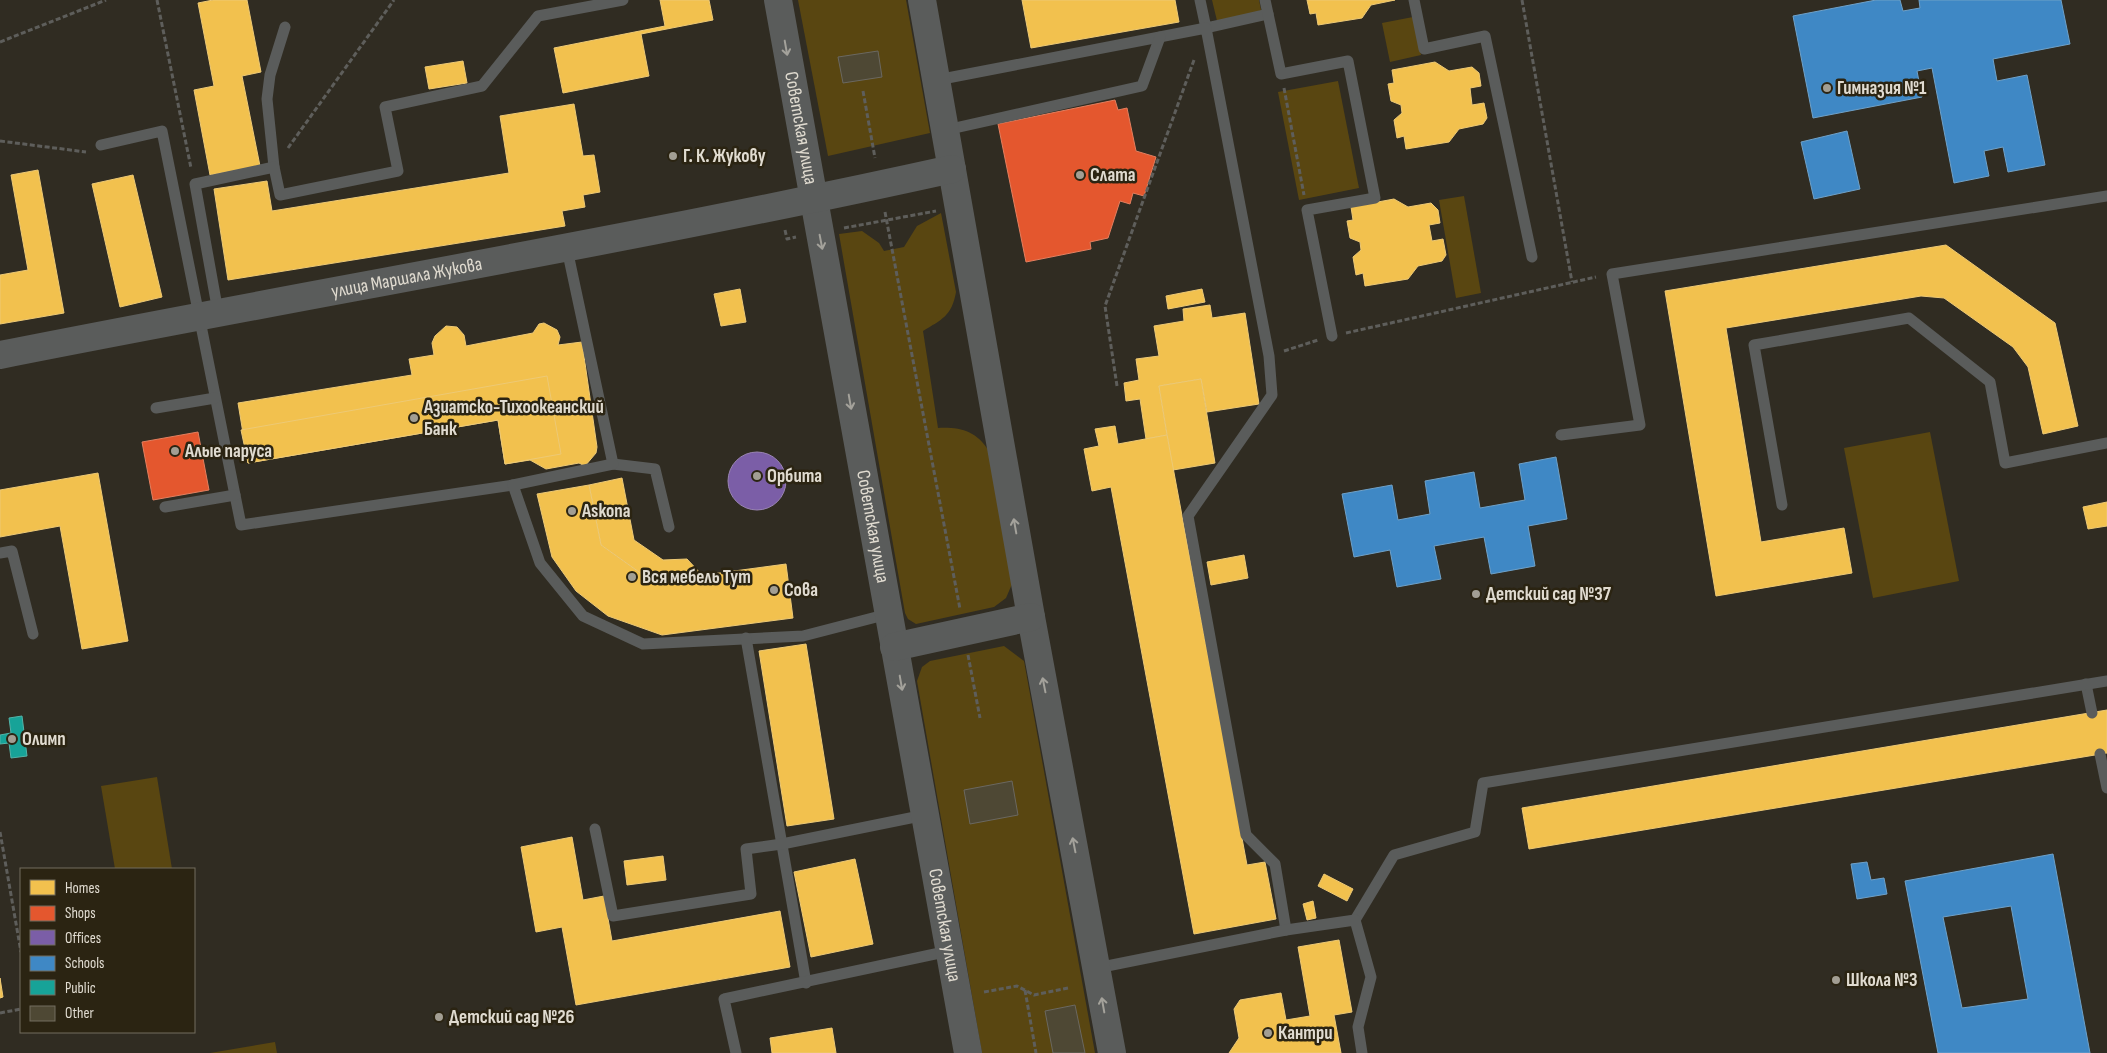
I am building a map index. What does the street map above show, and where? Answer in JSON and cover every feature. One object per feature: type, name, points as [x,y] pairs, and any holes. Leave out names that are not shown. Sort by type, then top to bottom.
[{"type":"street","name":"Советская улица","points":[[778,0],[968,1053]]},
{"type":"street","points":[[922,0],[1031,617],[1112,1053]]},
{"type":"street","name":"улица Маршала Жукова","points":[[0,355],[208,314],[567,249],[814,200],[952,170]]},
{"type":"street","points":[[894,647],[1031,617]]},
{"type":"lane","points":[[285,27],[270,76],[267,99],[274,167],[280,195],[398,171],[385,107],[482,86],[538,16],[624,0]]},
{"type":"lane","points":[[1200,0],[1270,356],[1272,395],[1188,516],[1246,835],[1275,864],[1286,930]]},
{"type":"lane","points":[[1265,0],[1281,74],[1348,61],[1375,198],[1308,210],[1332,336]]},
{"type":"lane","points":[[1414,0],[1424,49],[1485,36],[1532,257]]},
{"type":"lane","points":[[937,80],[1206,28],[1268,14]]},
{"type":"lane","points":[[946,130],[1142,86],[1160,37]]},
{"type":"lane","points":[[101,145],[162,130],[208,314]]},
{"type":"lane","points":[[274,167],[195,184],[215,398],[241,525],[513,485],[614,464],[655,469],[669,527]]},
{"type":"lane","points":[[1561,435],[1640,425],[1612,274],[2107,196]]},
{"type":"lane","points":[[567,249],[614,464]]},
{"type":"lane","points":[[1782,505],[1754,345],[1909,318],[1990,382],[2005,462],[2107,443]]},
{"type":"lane","points":[[156,408],[215,398]]},
{"type":"lane","points":[[513,485],[540,563],[583,616],[643,644],[803,636],[888,614]]},
{"type":"lane","points":[[165,507],[234,494]]},
{"type":"lane","points":[[0,553],[12,551],[32,634]]},
{"type":"lane","points":[[746,638],[806,983]]},
{"type":"lane","points":[[1362,1053],[1358,1027],[1371,977],[1355,920],[1394,855],[1475,832],[1482,783],[2107,681]]},
{"type":"lane","points":[[2086,684],[2092,713]]},
{"type":"lane","points":[[2100,754],[2107,788]]},
{"type":"lane","points":[[595,829],[613,916],[751,894],[746,849],[782,844],[925,815]]},
{"type":"lane","points":[[1097,968],[1286,930],[1355,920]]},
{"type":"lane","points":[[736,1053],[724,999],[949,951]]},
{"type":"path","points":[[0,42],[106,0]]},
{"type":"path","points":[[157,0],[195,184]]},
{"type":"path","points":[[274,167],[394,0]]},
{"type":"path","points":[[1522,0],[1572,283]]},
{"type":"path","points":[[1117,386],[1105,306],[1206,28]]},
{"type":"path","points":[[1281,74],[1308,210]]},
{"type":"path","points":[[863,91],[875,158]]},
{"type":"path","points":[[0,141],[91,152],[101,145]]},
{"type":"path","points":[[840,229],[936,211]]},
{"type":"path","points":[[885,212],[980,718]]},
{"type":"path","points":[[784,223],[787,239],[800,236]]},
{"type":"path","points":[[1270,356],[1332,336],[1612,274]]},
{"type":"path","points":[[0,832],[20,946]]},
{"type":"path","points":[[984,992],[1017,986],[1034,994],[1068,988]]},
{"type":"path","points":[[1025,990],[1036,1053]]},
{"type":"path","points":[[0,1013],[20,1009]]},
{"type":"shaded area","points":[[798,0],[906,0],[930,133],[828,156]]},
{"type":"shaded area","points":[[1212,0],[1259,0],[1263,20],[1219,29]]},
{"type":"shaded area","points":[[1413,17],[1421,55],[1390,62],[1382,23]]},
{"type":"shaded area","points":[[1338,81],[1359,188],[1299,200],[1278,92]]},
{"type":"shaded area","points":[[1464,196],[1481,293],[1456,298],[1439,200]]},
{"type":"shaded area","points":[[941,213],[956,292],[949,312],[923,331],[938,428],[954,428],[967,432],[979,439],[989,451],[1012,584],[1006,598],[994,607],[916,624],[908,619],[905,613],[839,234],[862,231],[879,243],[884,251],[904,247],[917,226]]},
{"type":"shaded area","points":[[1930,432],[1959,581],[1873,598],[1844,448]]},
{"type":"shaded area","points":[[1004,646],[1024,661],[1095,1053],[982,1053],[917,681],[922,667],[930,661]]},
{"type":"shaded area","points":[[157,777],[172,868],[115,868],[101,786]]},
{"type":"shaded area","points":[[275,1042],[277,1053],[210,1053]]},
{"type":"building: Homes","points":[[213,0],[247,0],[261,72],[242,76],[260,166],[210,175],[194,90],[214,86],[198,3]]},
{"type":"building: Homes","points":[[660,0],[709,0],[713,20],[641,34],[649,76],[563,93],[554,48],[665,26]]},
{"type":"building: Homes","points":[[1022,0],[1175,0],[1179,22],[1031,48]]},
{"type":"building: Homes","points":[[1307,0],[1395,0],[1371,5],[1362,18],[1318,25],[1316,13],[1310,14]]},
{"type":"building: Homes","points":[[463,61],[467,83],[429,89],[425,67]]},
{"type":"building: Homes","points":[[1435,62],[1449,71],[1472,67],[1479,73],[1481,86],[1470,88],[1472,105],[1484,103],[1487,118],[1483,124],[1459,129],[1449,142],[1406,149],[1404,136],[1397,138],[1394,120],[1402,113],[1401,105],[1391,101],[1388,84],[1394,83],[1392,70]]},
{"type":"building: Homes","points":[[574,104],[583,156],[594,155],[600,192],[583,195],[585,207],[562,211],[565,226],[228,280],[214,189],[267,181],[272,211],[509,173],[500,116]]},
{"type":"building: Homes","points":[[38,170],[64,313],[0,324],[0,275],[28,270],[11,175]]},
{"type":"building: Homes","points":[[133,175],[162,297],[120,307],[92,184]]},
{"type":"building: Homes","points":[[1394,199],[1408,207],[1431,203],[1438,210],[1440,223],[1429,225],[1432,241],[1443,239],[1446,255],[1442,261],[1418,266],[1408,279],[1365,286],[1363,273],[1356,275],[1353,257],[1361,250],[1360,242],[1350,238],[1347,221],[1353,220],[1351,207]]},
{"type":"building: Homes","points":[[1946,245],[2055,323],[2078,426],[2043,434],[2028,367],[2013,347],[1944,298],[1921,296],[1726,328],[1761,542],[1844,528],[1852,573],[1716,596],[1665,291]]},
{"type":"building: Homes","points":[[740,289],[746,322],[721,326],[714,294]]},
{"type":"building: Homes","points":[[1202,289],[1205,302],[1168,309],[1166,296]]},
{"type":"building: Homes","points":[[1210,305],[1212,318],[1245,313],[1259,404],[1207,412],[1201,379],[1159,386],[1167,435],[1146,439],[1140,399],[1126,401],[1124,383],[1139,380],[1136,359],[1159,356],[1154,326],[1184,321],[1183,309]]},
{"type":"building: Homes","points":[[544,323],[557,330],[560,337],[558,345],[582,342],[597,447],[596,453],[585,466],[579,463],[546,469],[530,460],[505,464],[498,420],[248,463],[238,403],[412,375],[409,359],[434,355],[432,343],[435,336],[446,326],[457,327],[464,335],[466,346],[533,333],[539,324]]},
{"type":"building: Homes","points":[[547,376],[561,454],[505,464],[498,420],[248,463],[241,430]]},
{"type":"building: Homes","points":[[1201,379],[1215,463],[1173,470],[1159,386]]},
{"type":"building: Homes","points":[[1115,426],[1118,444],[1167,435],[1247,865],[1265,862],[1276,919],[1194,934],[1111,487],[1092,491],[1084,449],[1099,446],[1095,429]]},
{"type":"building: Homes","points":[[98,473],[128,641],[82,649],[60,526],[0,537],[0,490]]},
{"type":"building: Homes","points":[[622,478],[634,540],[663,560],[687,559],[702,575],[653,582],[601,545],[589,485]]},
{"type":"building: Homes","points":[[589,485],[601,545],[653,582],[786,564],[793,618],[662,635],[608,616],[576,591],[552,557],[537,494]]},
{"type":"building: Homes","points":[[2107,502],[2107,526],[2088,529],[2083,507]]},
{"type":"building: Homes","points":[[1244,555],[1248,578],[1211,585],[1207,562]]},
{"type":"building: Homes","points":[[806,644],[834,819],[787,826],[759,651]]},
{"type":"building: Homes","points":[[2107,710],[2107,753],[1529,849],[1522,808]]},
{"type":"building: Homes","points":[[572,837],[583,900],[604,896],[612,941],[780,911],[790,967],[576,1005],[562,927],[536,932],[521,847]]},
{"type":"building: Homes","points":[[663,856],[666,880],[627,885],[624,861]]},
{"type":"building: Homes","points":[[855,859],[873,944],[811,957],[794,872]]},
{"type":"building: Homes","points":[[1324,874],[1353,889],[1347,901],[1318,886]]},
{"type":"building: Homes","points":[[1313,901],[1316,918],[1307,920],[1303,904]]},
{"type":"building: Homes","points":[[1339,940],[1352,1012],[1334,1015],[1341,1053],[1229,1053],[1239,1038],[1234,1009],[1240,1000],[1281,993],[1286,1020],[1310,1016],[1298,947]]},
{"type":"building: Homes","points":[[0,978],[3,997],[0,998]]},
{"type":"building: Homes","points":[[832,1028],[836,1053],[772,1053],[770,1038]]},
{"type":"building: Shops","name":"Слата","points":[[1115,100],[1118,110],[1127,108],[1136,151],[1156,157],[1144,196],[1133,193],[1130,204],[1120,201],[1108,238],[1090,242],[1091,249],[1026,262],[998,124]]},
{"type":"building: Shops","points":[[198,432],[209,490],[153,500],[142,442]]},
{"type":"building: Offices","name":"Орбита","points":[[757,452],[773,457],[781,465],[786,481],[781,497],[773,505],[757,510],[741,505],[733,497],[728,481],[733,465],[741,457]]},
{"type":"building: Schools","points":[[1876,0],[1900,0],[1903,11],[1920,8],[1919,0],[2061,0],[2070,44],[1993,59],[1997,81],[2027,75],[2045,165],[2008,172],[2003,147],[1984,151],[1989,176],[1954,183],[1932,68],[1917,71],[1922,97],[1813,118],[1793,16]]},
{"type":"building: Schools","points":[[1847,131],[1860,189],[1814,199],[1801,142]]},
{"type":"building: Schools","points":[[1556,457],[1567,519],[1528,526],[1535,566],[1491,574],[1484,537],[1434,546],[1441,579],[1397,587],[1390,550],[1354,557],[1342,494],[1392,485],[1398,520],[1430,514],[1425,481],[1474,472],[1480,508],[1525,500],[1519,464]]},
{"type":"building: Schools","points":[[2053,854],[2090,1053],[1938,1053],[1905,881]],"holes":[[[2011,906],[2028,999],[1962,1008],[1943,917]]]},
{"type":"building: Schools","points":[[1867,862],[1871,880],[1884,878],[1887,894],[1857,899],[1851,864]]},
{"type":"building: Public","name":"Олимп","points":[[22,716],[27,756],[11,758],[9,743],[0,744],[0,735],[11,733],[9,718]]},
{"type":"building: Other","points":[[878,51],[882,77],[843,83],[838,57]]},
{"type":"building: Other","points":[[1012,781],[1018,815],[970,824],[964,790]]},
{"type":"building: Other","points":[[1075,1005],[1085,1053],[1053,1053],[1045,1011]]},
{"type":"place","name":"Гимназия №1","points":[[1827,88]]},
{"type":"place","name":"Г. К. Жукову","points":[[673,156]]},
{"type":"place","name":"Слата","points":[[1080,175]]},
{"type":"place","name":"Азиатско-Тихоокеанский Банк","points":[[414,418]]},
{"type":"place","name":"Алые паруса","points":[[175,451]]},
{"type":"place","name":"Орбита","points":[[757,476]]},
{"type":"place","name":"Askona","points":[[572,511]]},
{"type":"place","name":"Вся мебель Тут","points":[[632,577]]},
{"type":"place","name":"Сова","points":[[774,590]]},
{"type":"place","name":"Детский сад №37","points":[[1476,594]]},
{"type":"place","name":"Олимп","points":[[12,739]]},
{"type":"place","name":"Школа №3","points":[[1836,980]]},
{"type":"place","name":"Детский сад №26","points":[[439,1017]]},
{"type":"place","name":"Кантри","points":[[1268,1033]]}]
